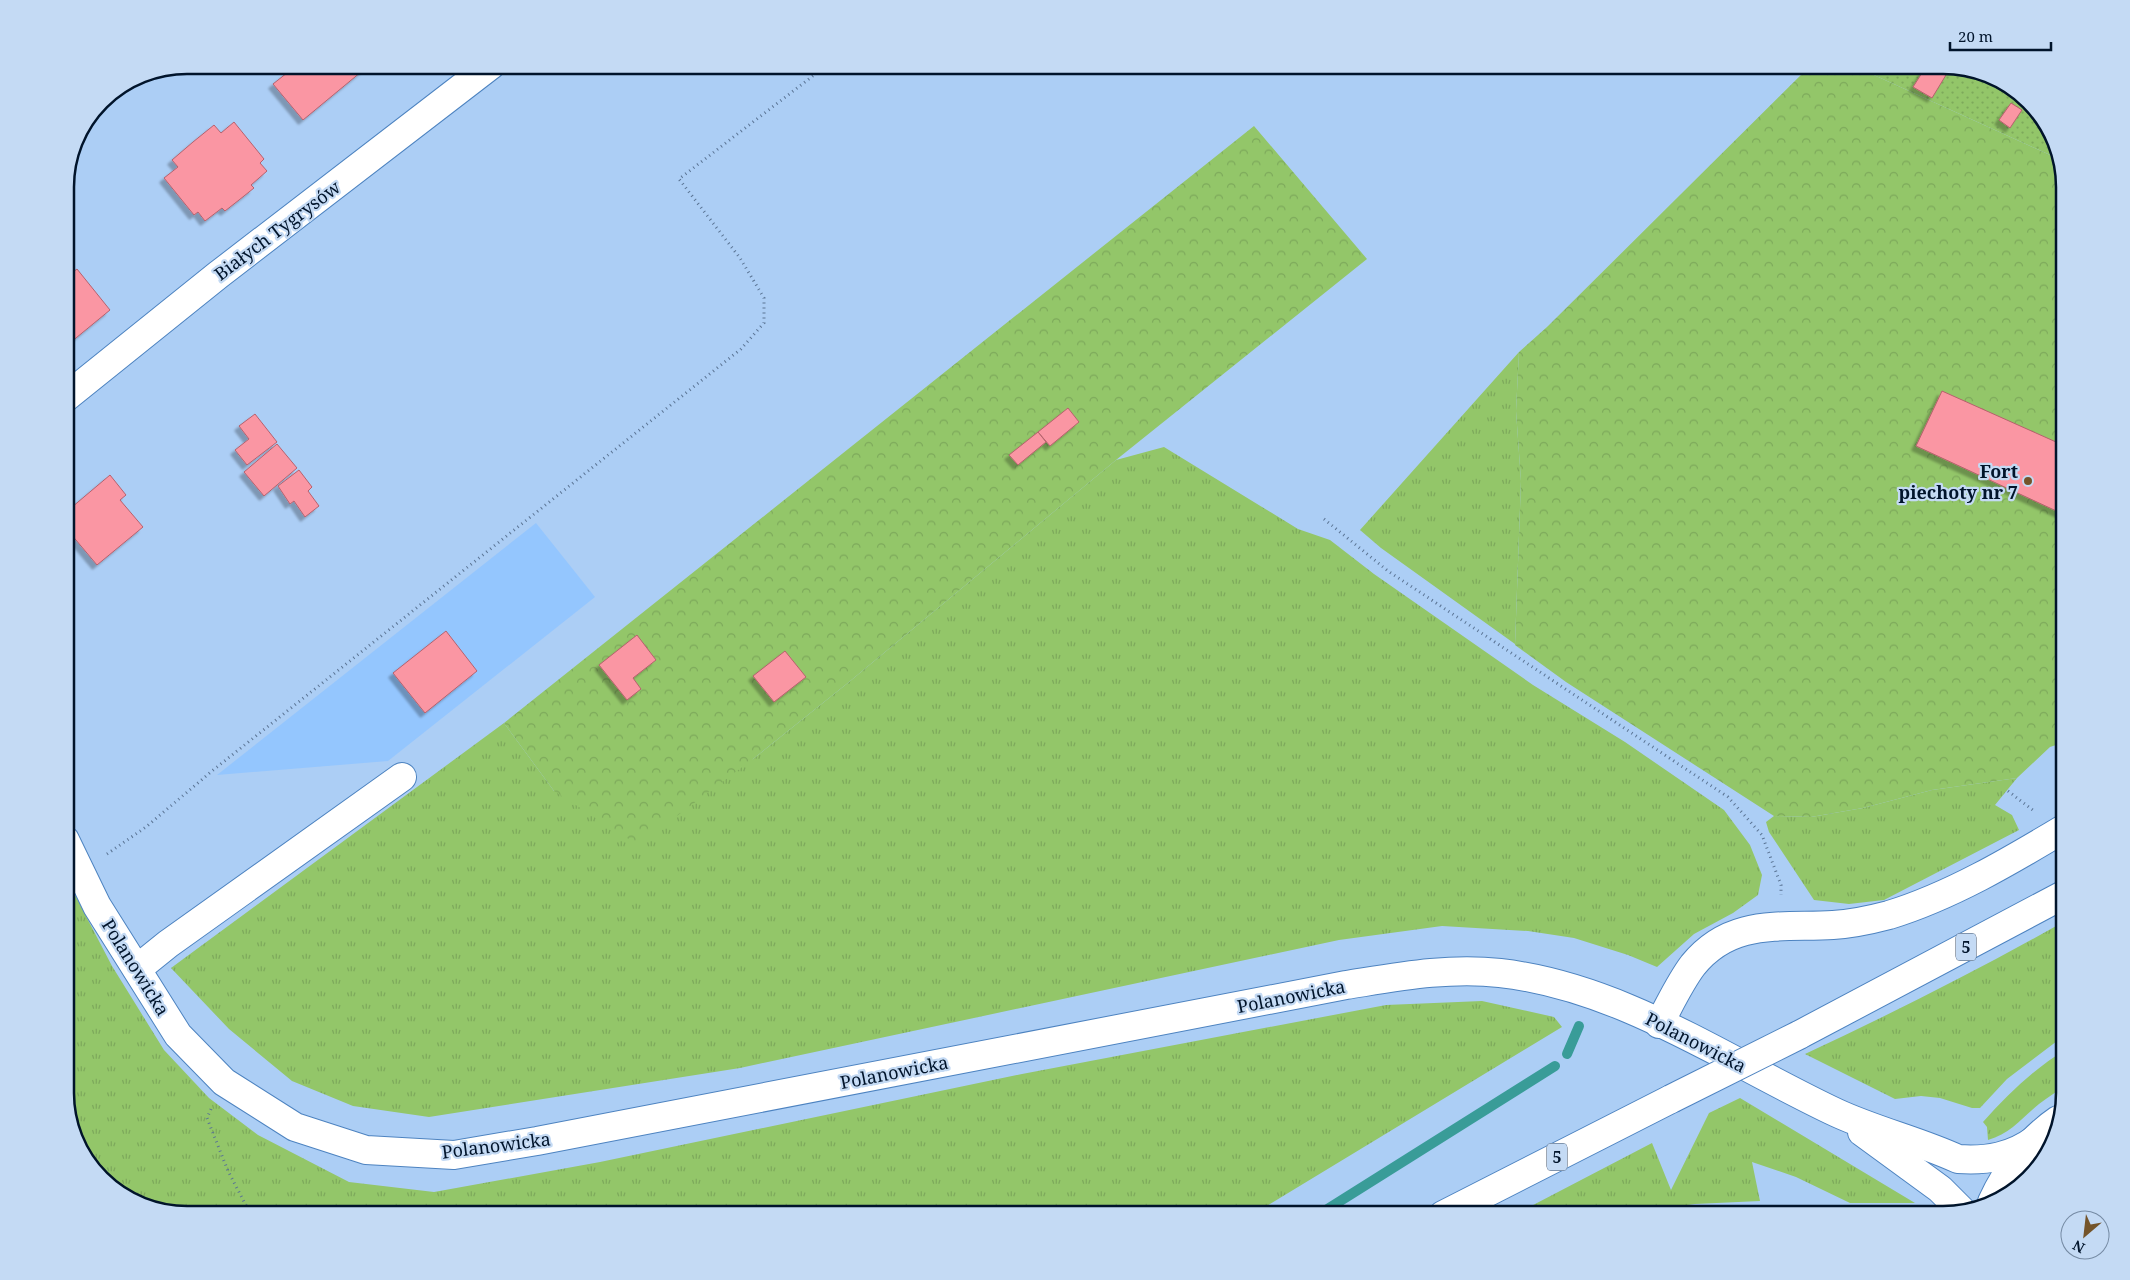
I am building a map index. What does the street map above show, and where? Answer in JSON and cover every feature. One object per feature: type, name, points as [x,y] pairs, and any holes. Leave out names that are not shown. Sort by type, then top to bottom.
[{"type":"main road","name":"Białych Tygrysów","points":[[74,391],[218,275],[479,74]]},
{"type":"main road","points":[[137,969],[168,944],[402,777]]},
{"type":"main road","points":[[1659,1024],[1692,966],[1705,952],[1722,939],[1746,930],[1767,926],[1832,925],[1862,922],[1890,914],[1927,902],[2056,833]]},
{"type":"main road","name":"Polanowicka","points":[[74,858],[97,906],[178,1035],[224,1082],[295,1127],[366,1150],[454,1155],[537,1142],[1346,985],[1430,972],[1499,973],[1545,980],[1580,990],[1621,1005],[1839,1114],[1958,1159],[1979,1160],[1993,1158],[2014,1152],[2036,1139]]},
{"type":"main road","name":"5","points":[[1461,1206],[1799,1035],[2056,899]]},
{"type":"main road","name":"Polanowicka","points":[[1839,1114],[1940,1189],[1956,1205]]},
{"type":"main road","points":[[1998,1192],[2018,1159],[2051,1126]]},
{"type":"path","points":[[78,866],[111,852],[146,827],[212,771],[741,348],[764,323],[764,298],[740,258],[679,179],[816,74]]},
{"type":"path","points":[[1324,519],[1404,582],[1728,797],[1762,834],[1781,885]]},
{"type":"path","points":[[224,1082],[206,1118],[228,1171],[246,1206]]},
{"type":"shaded area","points":[[536,523],[595,597],[388,761],[217,775]]},
{"type":"green space","points":[[1802,74],[1872,74],[2051,155],[2056,180],[2056,745],[2050,747],[2017,778],[1932,790],[1863,808],[1811,817],[1774,816],[1566,682],[1515,645],[1521,481],[1516,411],[1519,352],[1547,327]]},
{"type":"green space","points":[[1872,74],[1958,75],[1986,82],[2012,97],[2033,118],[2045,137],[2051,155]]},
{"type":"green space","points":[[1254,126],[1367,259],[1116,460],[849,682],[753,759],[638,845],[554,791],[504,723]]},
{"type":"green space","points":[[1519,352],[1516,411],[1521,481],[1515,644],[1381,548],[1360,530]]},
{"type":"green space","points":[[1164,447],[1298,529],[1330,540],[1374,574],[1533,685],[1625,742],[1724,810],[1750,845],[1762,875],[1758,895],[1733,913],[1694,934],[1657,967],[1628,955],[1574,938],[1528,931],[1442,926],[1339,940],[740,1068],[429,1117],[353,1106],[292,1081],[229,1029],[171,968],[504,723],[554,791],[753,759],[849,682],[1116,460]]},
{"type":"green space","points":[[2017,778],[1995,805],[2012,815],[2019,830],[1884,900],[1849,904],[1814,900],[1769,832],[1766,822],[1774,816],[1811,817],[1863,808],[1932,790]]},
{"type":"green space","points":[[74,893],[112,966],[164,1050],[209,1098],[258,1135],[349,1182],[434,1192],[600,1162],[1022,1074],[1386,1005],[1482,1001],[1554,1017],[1562,1027],[1267,1206],[172,1205],[144,1198],[118,1183],[102,1168],[93,1156],[85,1143],[80,1129],[74,1100]]},
{"type":"green space","points":[[2056,926],[2056,1042],[2007,1079],[1980,1108],[1972,1108],[1940,1098],[1921,1096],[1895,1099],[1805,1054],[1871,1023]]},
{"type":"green space","points":[[2056,1056],[2056,1092],[2009,1130],[1988,1140],[1987,1127],[1983,1122],[2043,1065]]},
{"type":"green space","points":[[1740,1098],[1915,1203],[1850,1203],[1796,1177],[1752,1162],[1760,1201],[1680,1206],[1531,1206],[1652,1143],[1671,1190],[1709,1113]]},
{"type":"building","points":[[286,74],[359,74],[303,120],[273,84]]},
{"type":"building","points":[[1921,74],[1946,75],[1932,98],[1913,87]]},
{"type":"building","points":[[2011,103],[2022,110],[2010,128],[1999,120]]},
{"type":"building","points":[[234,122],[264,159],[260,163],[267,171],[251,185],[254,188],[225,211],[222,208],[205,221],[198,212],[194,215],[164,178],[178,167],[172,160],[214,125],[221,133]]},
{"type":"building","points":[[77,269],[110,310],[74,340],[74,271]]},
{"type":"building","name":"Fort piechoty nr 7","points":[[1942,391],[2056,442],[2056,511],[1916,446]]},
{"type":"building","points":[[1068,408],[1079,422],[1050,446],[1038,432]]},
{"type":"building","points":[[255,414],[277,442],[247,465],[235,450],[249,439],[239,426]]},
{"type":"building","points":[[1038,432],[1046,442],[1018,465],[1009,455]]},
{"type":"building","points":[[277,444],[297,468],[264,496],[244,472]]},
{"type":"building","points":[[299,470],[312,487],[308,491],[319,506],[305,517],[294,501],[290,504],[278,486]]},
{"type":"building","points":[[110,475],[126,495],[120,500],[143,527],[97,565],[74,538],[74,505]]},
{"type":"building","points":[[446,631],[477,671],[425,713],[393,673]]},
{"type":"building","points":[[637,635],[656,660],[633,678],[641,689],[627,700],[599,665]]},
{"type":"building","points":[[785,651],[806,677],[774,702],[753,676]]},
{"type":"waterway","points":[[1567,1054],[1579,1026]]},
{"type":"waterway","points":[[1332,1206],[1555,1066]]},
{"type":"place","name":"Fort piechoty nr 7","points":[[2028,481]]}]
